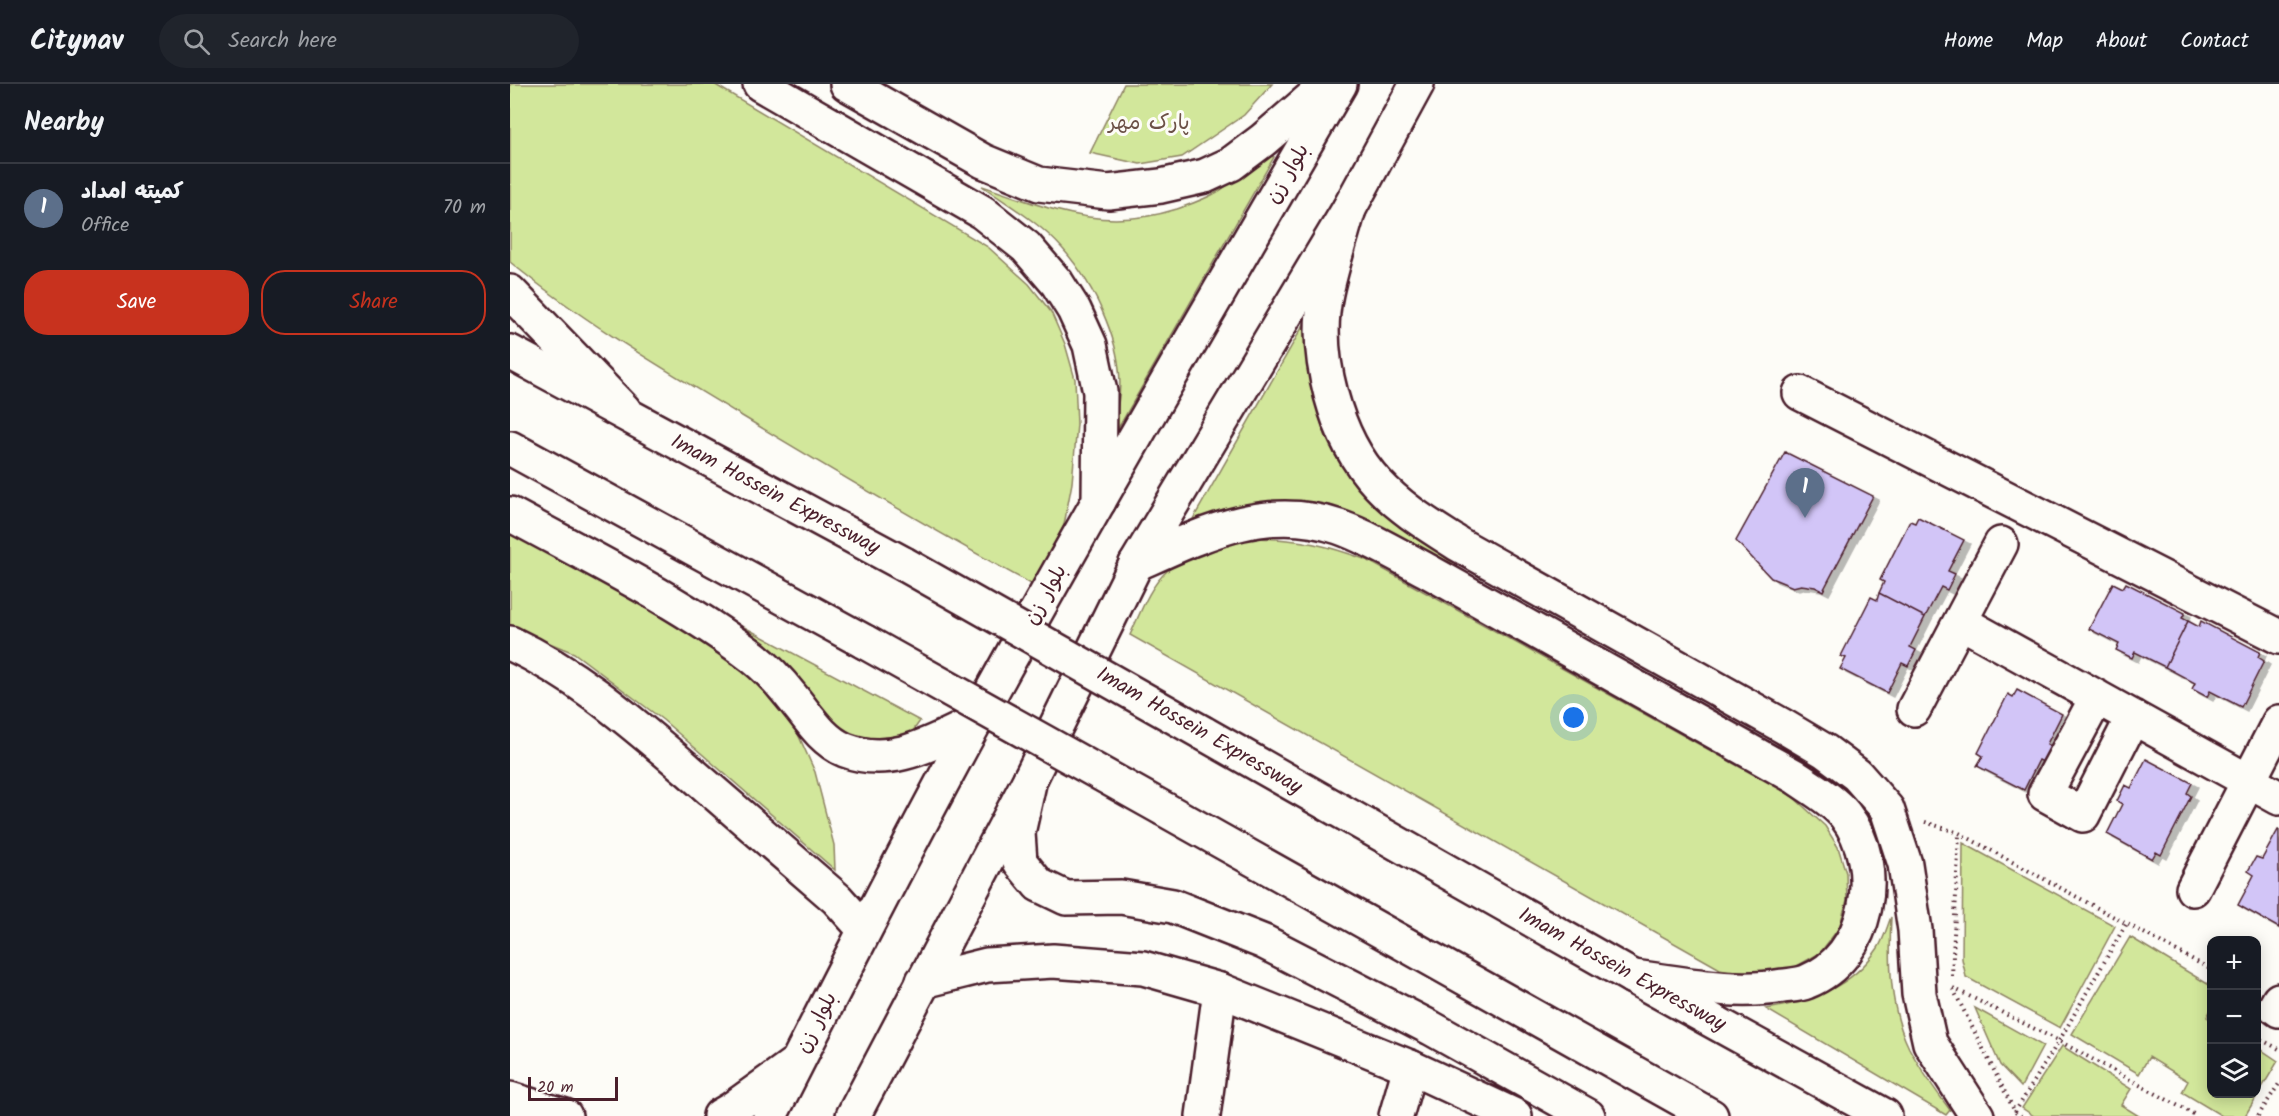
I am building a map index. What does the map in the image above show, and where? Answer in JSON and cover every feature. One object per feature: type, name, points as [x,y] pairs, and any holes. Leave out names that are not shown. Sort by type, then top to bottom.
[{"type":"main road","points":[[760,84],[982,212],[1026,247],[1057,283],[1074,310],[1090,345],[1100,392],[1099,501]]},
{"type":"main road","points":[[847,84],[983,160],[1039,184],[1108,192],[1161,186],[1205,176],[1231,164],[1263,140],[1328,84]]},
{"type":"main road","name":"بلوار زن","points":[[770,1116],[864,929],[974,723],[1099,501],[1340,84]]},
{"type":"main road","points":[[853,1116],[1030,779],[1136,564],[1349,209],[1417,84]]},
{"type":"main road","points":[[1349,209],[1326,295],[1323,336],[1327,379],[1336,412],[1352,449],[1377,484],[1415,517],[1458,544],[1825,751],[1857,775],[1887,809],[1905,864],[1915,930],[1919,994],[1930,1043],[1977,1116]]},
{"type":"main road","points":[[510,292],[632,418]]},
{"type":"main road","name":"Imam Hossein Expressway","points":[[510,352],[904,564],[1633,977],[1886,1116]]},
{"type":"main road","points":[[1800,393],[2279,637]]},
{"type":"main road","points":[[510,448],[865,642],[1711,1116]]},
{"type":"main road","points":[[510,514],[670,603],[725,637],[767,670],[790,694],[821,733],[845,750],[872,755],[902,755],[974,723]]},
{"type":"main road","points":[[1136,564],[1192,539],[1252,520],[1290,517],[1339,527],[1426,570],[1794,776],[1844,814],[1859,839],[1867,868],[1868,895],[1859,926],[1845,951],[1831,968],[1805,982],[1769,989],[1738,990],[1633,977]]},
{"type":"main road","points":[[1914,709],[2001,544]]},
{"type":"main road","points":[[1961,622],[2279,798]]},
{"type":"main road","points":[[510,643],[541,658],[577,680],[619,711],[837,899],[864,929]]},
{"type":"main road","points":[[2097,697],[2045,794],[2083,815],[2133,717]]},
{"type":"main road","points":[[2193,889],[2279,722]]},
{"type":"main road","points":[[1030,779],[1018,833],[1020,862],[1039,885],[1066,898],[1121,897],[1173,906],[1264,942],[1431,1028],[1588,1116]]},
{"type":"main road","points":[[923,981],[987,965],[1053,961],[1143,968],[1220,990],[1410,1067],[1515,1116]]},
{"type":"main road","points":[[1203,1116],[1220,990]]},
{"type":"main road","points":[[720,1116],[797,1062]]},
{"type":"main road","points":[[1396,1116],[1410,1067]]},
{"type":"main road","points":[[510,1099],[565,1116]]},
{"type":"path","points":[[1887,809],[1959,833],[2207,968]]},
{"type":"path","points":[[1959,833],[1952,987],[2015,1112],[2022,1116]]},
{"type":"path","points":[[2015,1112],[2126,924]]},
{"type":"path","points":[[1952,987],[2059,1041],[2197,1116]]},
{"type":"path","points":[[2261,1040],[2279,1049]]},
{"type":"path","points":[[2258,1116],[2279,1084]]},
{"type":"green space","points":[[510,84],[714,84],[988,247],[1029,284],[1051,312],[1065,344],[1075,379],[1077,424],[1072,483],[1064,525],[1033,585],[847,479],[650,360],[592,323],[510,262]]},
{"type":"green space","name":"پارک مهر","points":[[1124,84],[1272,84],[1244,115],[1182,157],[1140,164],[1090,153]]},
{"type":"green space","points":[[1267,155],[1274,157],[1113,437],[1108,434],[1118,404],[1120,384],[1118,363],[1106,320],[1097,300],[1074,263],[1044,230],[982,186],[1055,210],[1101,218],[1125,219],[1150,216],[1204,199],[1225,187]]},
{"type":"green space","points":[[1307,319],[1316,402],[1323,429],[1333,451],[1346,472],[1380,508],[1459,568],[1374,526],[1189,526]]},
{"type":"green space","points":[[510,532],[695,633],[761,685],[793,723],[815,772],[834,845],[835,870],[663,720],[574,653],[510,627]]},
{"type":"green space","points":[[1257,538],[1313,544],[1367,560],[1792,796],[1825,826],[1838,847],[1846,873],[1847,900],[1839,928],[1820,953],[1790,970],[1754,976],[1720,969],[1130,635],[1150,593],[1161,577],[1177,563],[1210,548]]},
{"type":"green space","points":[[744,627],[920,721],[908,738],[895,742],[842,737],[768,651]]},
{"type":"green space","points":[[1963,843],[2115,926],[2060,1028],[1966,977],[1962,959]]},
{"type":"green space","points":[[1891,917],[1892,984],[1897,1017],[1909,1048],[1928,1080],[1950,1110],[1946,1115],[1766,1009],[1814,997],[1843,983],[1868,962],[1884,937]]},
{"type":"green space","points":[[2130,937],[2207,984],[2207,1098],[2256,1098],[2245,1116],[2222,1116],[2182,1092],[2188,1081],[2149,1057],[2139,1074],[2072,1034]]},
{"type":"green space","points":[[1975,1008],[2043,1046],[2021,1087],[2000,1065]]},
{"type":"green space","points":[[2062,1046],[2131,1089],[2121,1105],[2139,1116],[2034,1116],[2022,1108]]},
{"type":"green space","points":[[2261,1050],[2278,1061],[2261,1089]]},
{"type":"building","points":[[1785,452],[1873,496],[1823,591],[1801,585],[1793,587],[1771,578],[1736,541]]},
{"type":"building","points":[[1918,517],[1964,540],[1948,571],[1955,574],[1947,590],[1941,587],[1925,617],[1879,593],[1884,582],[1880,580],[1910,521],[1915,523]]},
{"type":"building","points":[[2113,583],[2123,588],[2126,583],[2185,613],[2182,618],[2188,621],[2165,667],[2135,652],[2132,658],[2116,650],[2119,644],[2089,629]]},
{"type":"building","points":[[1879,593],[1925,617],[1910,647],[1916,650],[1908,666],[1902,663],[1887,693],[1840,669],[1846,658],[1841,656],[1871,597],[1877,600]]},
{"type":"building","points":[[2188,621],[2199,627],[2201,621],[2260,652],[2258,657],[2264,661],[2241,707],[2210,691],[2207,697],[2192,689],[2195,683],[2165,667]]},
{"type":"building","points":[[2017,690],[2062,714],[2047,744],[2053,747],[2045,763],[2039,760],[2024,790],[1977,766],[1983,756],[1978,753],[2008,694],[2013,697]]},
{"type":"building","points":[[2146,759],[2192,783],[2187,793],[2191,796],[2161,855],[2156,852],[2152,859],[2107,834],[2122,804],[2117,801],[2125,785],[2131,788]]},
{"type":"building","points":[[2278,830],[2279,928],[2238,905],[2254,875],[2248,871],[2256,857],[2262,859]]},
{"type":"place","name":"کمیته امداد","points":[[1805,518]]}]
